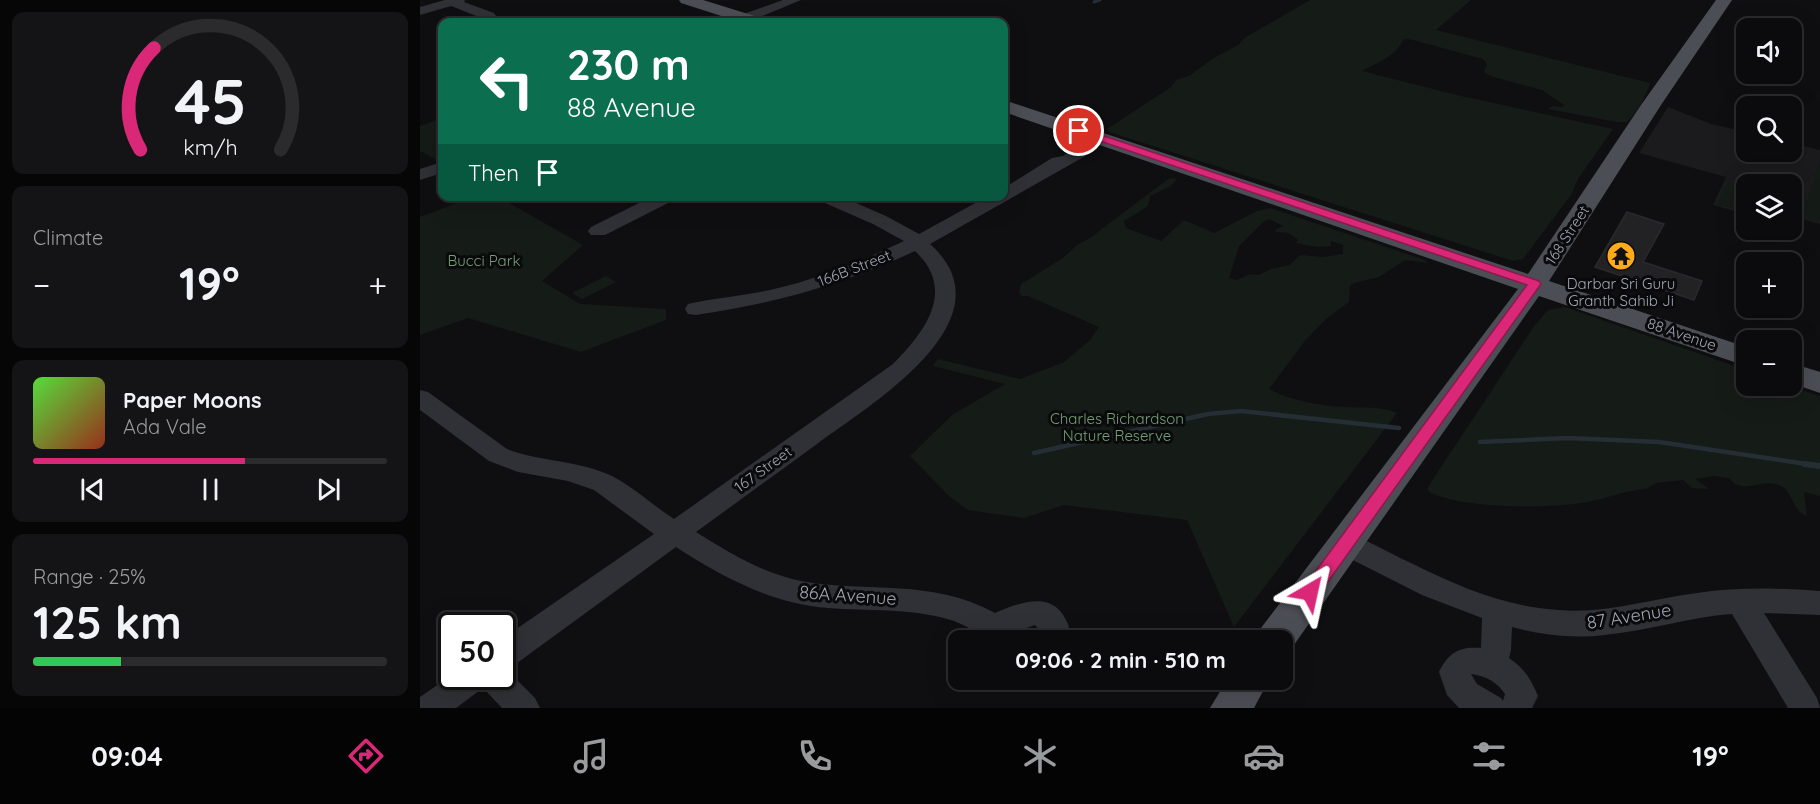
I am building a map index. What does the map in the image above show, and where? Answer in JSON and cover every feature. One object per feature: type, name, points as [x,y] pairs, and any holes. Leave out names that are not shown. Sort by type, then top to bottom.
[{"type":"main road","points":[[687,0],[740,18]]},
{"type":"main road","name":"168 Street","points":[[1282,630],[1534,284],[1651,105],[1724,0]]},
{"type":"main road","name":"88 Avenue","points":[[1008,108],[1094,141],[1534,284],[1736,354]]},
{"type":"main road","points":[[1802,376],[1820,383]]},
{"type":"main road","points":[[1231,708],[1243,690]]},
{"type":"street","points":[[756,18],[795,0]]},
{"type":"street","points":[[420,11],[456,1],[489,15],[491,18]]},
{"type":"street","name":"166B Street","points":[[1008,193],[1058,162],[1068,160],[1094,141]]},
{"type":"street","points":[[420,175],[438,168]]},
{"type":"street","points":[[598,231],[659,201]]},
{"type":"street","name":"167 Street","points":[[516,647],[883,384],[922,349],[940,321],[946,288],[938,263],[918,242],[894,227],[835,201]]},
{"type":"street","name":"166B Street","points":[[696,309],[794,290],[944,231],[995,201]]},
{"type":"street","name":"86A Avenue","points":[[420,398],[498,455],[518,463],[571,472],[603,483],[674,533],[752,575],[790,590],[811,594],[935,603],[964,612],[986,630]]},
{"type":"street","name":"87 Avenue","points":[[1345,543],[1438,589],[1497,612],[1546,621],[1588,624],[1622,621],[1698,605],[1742,602],[1820,603]]},
{"type":"street","points":[[1742,602],[1806,708]]},
{"type":"street","name":"86A Avenue","points":[[997,630],[1023,614],[1038,612],[1050,619],[1054,624],[1054,630]]},
{"type":"street","points":[[1491,664],[1496,650],[1497,612]]},
{"type":"street","points":[[1490,708],[1460,688],[1454,675],[1455,668],[1465,661],[1491,664],[1514,680],[1522,696],[1516,708]]},
{"type":"street","points":[[431,708],[456,690]]},
{"type":"street","points":[[506,690],[524,708]]},
{"type":"shaded area","points":[[1668,107],[1711,124],[1736,130],[1736,162],[1802,162],[1802,146],[1820,150],[1820,224],[1802,219],[1802,174],[1736,174],[1736,211],[1713,205],[1726,177],[1639,153]]},
{"type":"green space","points":[[1310,0],[1471,0],[1436,30],[1650,83],[1644,99],[1631,118],[1627,122],[1617,122],[1548,109],[1564,105],[1542,90],[1490,76],[1484,72],[1487,64],[1483,59],[1413,40],[1404,39],[1391,54],[1362,71],[1461,96],[1613,129],[1578,179],[1571,195],[1523,259],[1513,261],[1109,132],[1107,129],[1171,87],[1176,80],[1189,76],[1212,59],[1238,45],[1246,37]]},
{"type":"green space","points":[[438,119],[438,160],[420,151],[420,126]]},
{"type":"green space","points":[[1820,162],[1820,222],[1802,217]]},
{"type":"green space","name":"Charles Richardson Nature Reserve","points":[[1168,179],[1177,180],[1169,187],[1150,196],[1148,206],[1124,221],[1126,228],[1161,241],[1184,220],[1214,233],[1257,211],[1270,208],[1425,260],[1428,263],[1405,260],[1379,277],[1350,286],[1349,302],[1326,319],[1304,342],[1269,389],[1296,400],[1316,404],[1379,408],[1397,413],[1234,627],[1187,520],[1064,505],[1024,518],[968,510],[950,497],[910,456],[952,415],[1005,384],[933,366],[938,359],[1020,379],[1064,362],[1090,340],[1099,327],[1028,296],[1022,296],[1019,293],[1021,284],[1063,258],[1077,245],[1090,238]],"holes":[[[1269,219],[1283,226],[1275,230],[1276,232],[1289,233],[1298,240],[1296,243],[1317,247],[1331,246],[1331,241],[1343,245],[1343,254],[1323,257],[1300,255],[1290,265],[1271,269],[1259,275],[1250,274],[1237,280],[1229,278],[1239,246],[1263,222]]]},
{"type":"green space","points":[[1728,182],[1736,184],[1736,209],[1717,204]]},
{"type":"green space","name":"Bucci Park","points":[[462,201],[506,201],[583,245],[542,281],[580,304],[666,309],[666,320],[581,352],[468,318],[420,335],[420,217]]},
{"type":"green space","points":[[606,276],[616,282],[582,299],[572,293]]},
{"type":"green space","points":[[1565,307],[1736,367],[1736,396],[1802,396],[1802,390],[1820,396],[1820,496],[1804,492],[1807,516],[1798,510],[1784,488],[1779,485],[1766,483],[1740,486],[1729,478],[1713,476],[1695,479],[1709,489],[1692,488],[1683,480],[1656,483],[1646,489],[1624,492],[1588,502],[1552,506],[1486,505],[1431,493],[1427,489],[1435,476],[1535,325],[1548,310]]},
{"type":"building","name":"Darbar Sri Guru Granth Sahib Ji","points":[[1627,212],[1664,224],[1643,262],[1702,281],[1694,300],[1595,267]]},
{"type":"waterway","points":[[1094,2],[1100,0]]},
{"type":"waterway","points":[[1034,453],[1208,414],[1241,411],[1399,428]]},
{"type":"waterway","points":[[1480,442],[1567,438],[1659,442],[1814,465]]},
{"type":"waterway","points":[[1804,464],[1820,466]]},
{"type":"place","name":"Darbar Sri Guru Granth Sahib Ji","points":[[1621,256]]},
{"type":"route","points":[[1079,131],[1534,284],[1310,592]]}]
